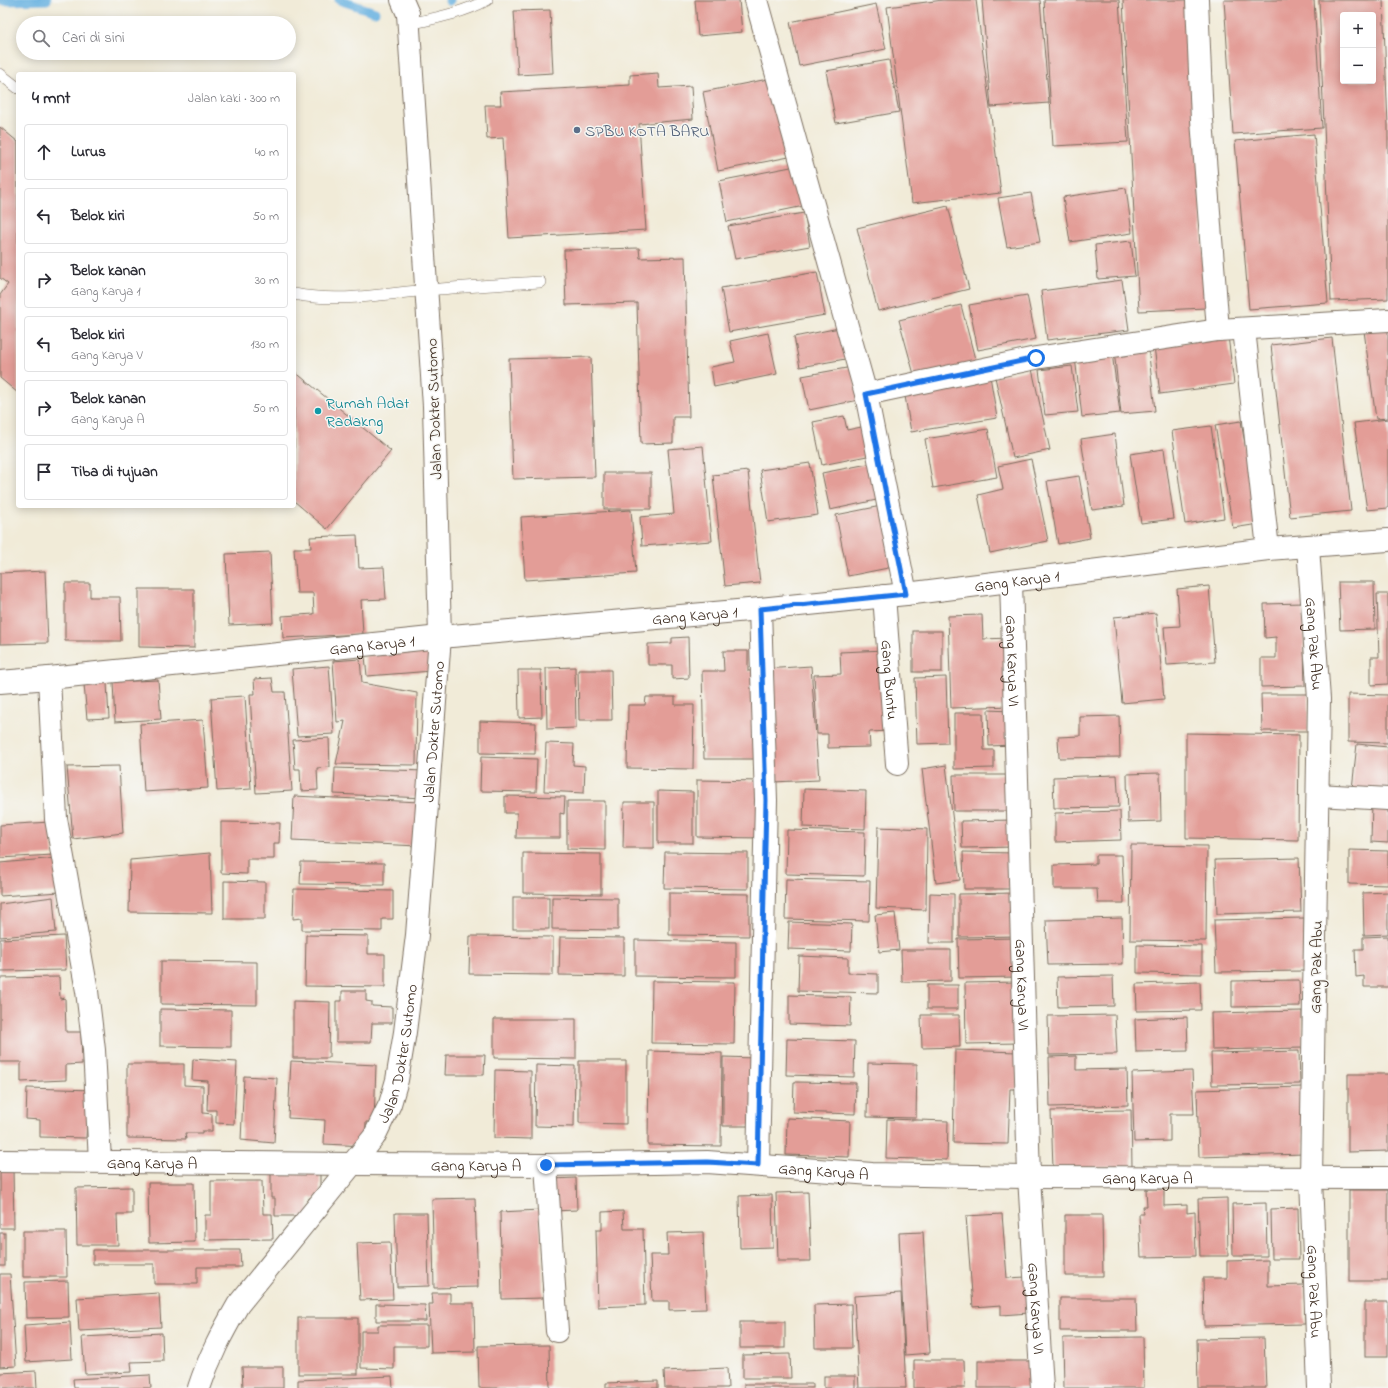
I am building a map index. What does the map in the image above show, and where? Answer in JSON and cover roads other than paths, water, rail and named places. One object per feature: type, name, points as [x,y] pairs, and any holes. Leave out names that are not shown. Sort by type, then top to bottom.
[{"type":"street","points":[[756,0],[866,394],[906,594]]},
{"type":"street","points":[[1197,0],[1202,120],[1218,330]]},
{"type":"street","name":"Jalan Dokter Sutomo","points":[[199,1388],[206,1365],[221,1334],[238,1305],[374,1137],[390,1104],[397,1080],[404,1039],[417,935],[440,637],[434,406],[408,9]]},
{"type":"street","points":[[866,394],[1036,358],[1218,330],[1388,320]]},
{"type":"street","points":[[1244,329],[1268,549]]},
{"type":"street","name":"Gang Karya 1","points":[[0,682],[440,637],[760,609],[906,594],[1268,549],[1388,540]]},
{"type":"street","name":"Gang Pak Abu","points":[[1308,547],[1319,699],[1311,1178],[1319,1388]]},
{"type":"street","name":"Gang Karya VI","points":[[1011,581],[1029,1177],[1042,1388]]},
{"type":"street","name":"Gang Buntu","points":[[884,596],[897,764]]},
{"type":"street","points":[[758,1165],[766,800],[760,609]]},
{"type":"street","points":[[49,678],[56,819],[87,991],[94,1050],[100,1161]]},
{"type":"street","points":[[1318,795],[1388,799]]},
{"type":"street","name":"Gang Karya A","points":[[0,1161],[546,1165],[707,1162],[872,1174],[1029,1177],[1388,1178]]},
{"type":"street","points":[[546,1165],[557,1331]]},
{"type":"lane","points":[[408,9],[459,12],[487,0]]},
{"type":"lane","points":[[0,74],[16,86]]},
{"type":"lane","points":[[296,294],[323,299],[540,282]]},
{"type":"waterway","points":[[0,1],[47,0]]},
{"type":"waterway","points":[[339,0],[375,12]]},
{"type":"place","name":"SPBU KOTA BARU","points":[[577,130]]},
{"type":"place","name":"Rumah Adat Radakng","points":[[318,411]]}]
